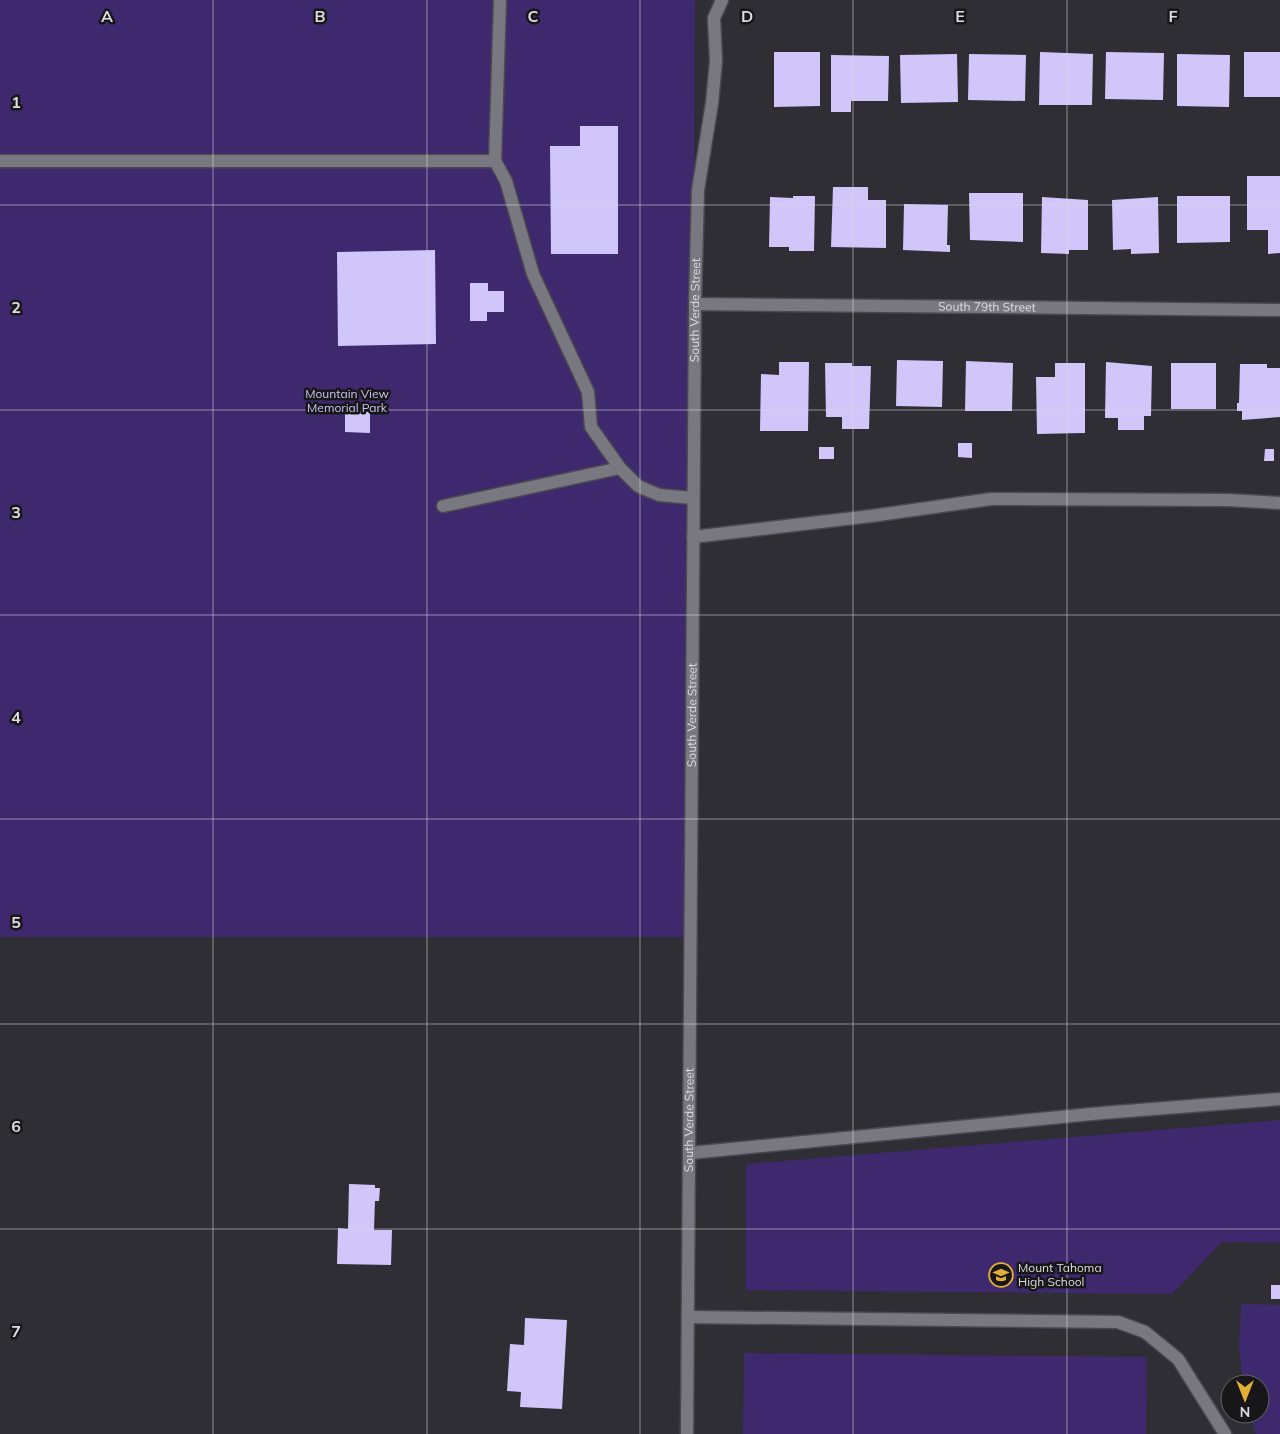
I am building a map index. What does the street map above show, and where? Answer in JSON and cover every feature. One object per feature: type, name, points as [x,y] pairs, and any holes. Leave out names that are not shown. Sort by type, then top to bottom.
[{"type":"street","points":[[500,0],[495,160],[506,181],[533,274],[588,392],[591,427],[620,468],[638,486],[659,496],[693,498]]},
{"type":"street","name":"South Verde Street","points":[[687,1434],[695,304],[698,190],[712,103],[716,62],[714,18],[722,0]]},
{"type":"street","points":[[0,160],[495,160]]},
{"type":"street","name":"South 79th Street","points":[[695,304],[1280,310]]},
{"type":"street","points":[[443,506],[620,468]]},
{"type":"street","points":[[693,537],[871,516],[991,499],[1219,500],[1280,503]]},
{"type":"street","points":[[690,1153],[1092,1114],[1280,1099]]},
{"type":"street","points":[[688,1317],[1118,1322],[1145,1332],[1178,1359],[1225,1434]]},
{"type":"green space","name":"Mountain View Memorial Park","points":[[0,0],[695,0],[690,937],[0,937]]},
{"type":"green space","points":[[1280,1120],[1280,1243],[1222,1242],[1172,1294],[746,1290],[746,1164]]},
{"type":"green space","points":[[1241,1304],[1280,1305],[1280,1434],[1256,1434],[1253,1424],[1270,1424],[1270,1374],[1242,1374],[1239,1346]]},
{"type":"green space","points":[[744,1353],[1147,1357],[1146,1434],[743,1434]]},
{"type":"building","points":[[774,52],[820,52],[820,106],[774,107]]},
{"type":"building","points":[[1040,52],[1093,54],[1092,105],[1039,105]]},
{"type":"building","points":[[1106,52],[1164,53],[1163,100],[1105,99]]},
{"type":"building","points":[[1244,52],[1280,52],[1280,97],[1244,97]]},
{"type":"building","points":[[957,54],[958,102],[901,103],[900,55]]},
{"type":"building","points":[[969,54],[1026,55],[1025,101],[968,100]]},
{"type":"building","points":[[1177,54],[1230,55],[1229,107],[1177,106]]},
{"type":"building","points":[[831,55],[889,56],[888,101],[851,101],[851,112],[831,112]]},
{"type":"building","points":[[580,126],[618,126],[618,254],[551,254],[550,146],[580,146]]},
{"type":"building","points":[[1247,176],[1280,176],[1280,253],[1268,254],[1268,230],[1247,230]]},
{"type":"building","points":[[833,187],[868,187],[868,200],[886,200],[886,248],[831,247]]},
{"type":"building","points":[[969,193],[1023,193],[1023,242],[970,240]]},
{"type":"building","points":[[793,196],[815,196],[814,251],[789,251],[789,247],[769,247],[770,197],[793,198]]},
{"type":"building","points":[[1177,196],[1230,196],[1230,242],[1177,243]]},
{"type":"building","points":[[1042,197],[1088,200],[1088,250],[1069,250],[1069,254],[1041,253]]},
{"type":"building","points":[[1158,197],[1159,253],[1131,254],[1131,249],[1113,250],[1112,200]]},
{"type":"building","points":[[904,204],[948,205],[947,245],[950,245],[950,252],[903,250]]},
{"type":"building","points":[[435,250],[436,344],[338,346],[337,252]]},
{"type":"building","points":[[470,283],[488,283],[488,291],[504,291],[504,312],[487,312],[487,321],[470,321]]},
{"type":"building","points":[[897,360],[943,361],[942,407],[896,406]]},
{"type":"building","points":[[966,361],[1013,363],[1012,411],[965,411]]},
{"type":"building","points":[[779,362],[809,362],[808,431],[760,431],[761,374],[779,375]]},
{"type":"building","points":[[1106,362],[1152,366],[1151,416],[1144,416],[1144,430],[1118,430],[1118,418],[1105,418]]},
{"type":"building","points":[[825,363],[852,363],[852,366],[871,366],[869,429],[842,429],[842,417],[826,417]]},
{"type":"building","points":[[1055,363],[1085,363],[1085,433],[1037,434],[1036,377],[1055,377]]},
{"type":"building","points":[[1171,363],[1216,363],[1216,409],[1171,409]]},
{"type":"building","points":[[1240,364],[1267,364],[1267,368],[1280,368],[1280,417],[1242,420],[1242,411],[1237,411]]},
{"type":"building","points":[[345,411],[370,412],[370,433],[345,432]]},
{"type":"building","points":[[958,443],[972,443],[972,458],[958,457]]},
{"type":"building","points":[[819,447],[834,447],[834,459],[819,459]]},
{"type":"building","points":[[1265,449],[1274,449],[1274,461],[1264,461]]},
{"type":"building","points":[[349,1184],[375,1185],[375,1188],[380,1188],[379,1201],[375,1201],[374,1230],[392,1230],[391,1265],[337,1264],[338,1228],[348,1229]]},
{"type":"building","points":[[1271,1285],[1280,1285],[1280,1299],[1271,1299]]},
{"type":"building","points":[[525,1318],[567,1320],[562,1409],[520,1407],[521,1392],[507,1391],[510,1344],[524,1345]]},
{"type":"place","name":"Mount Tahoma High School","points":[[1001,1275]]}]
